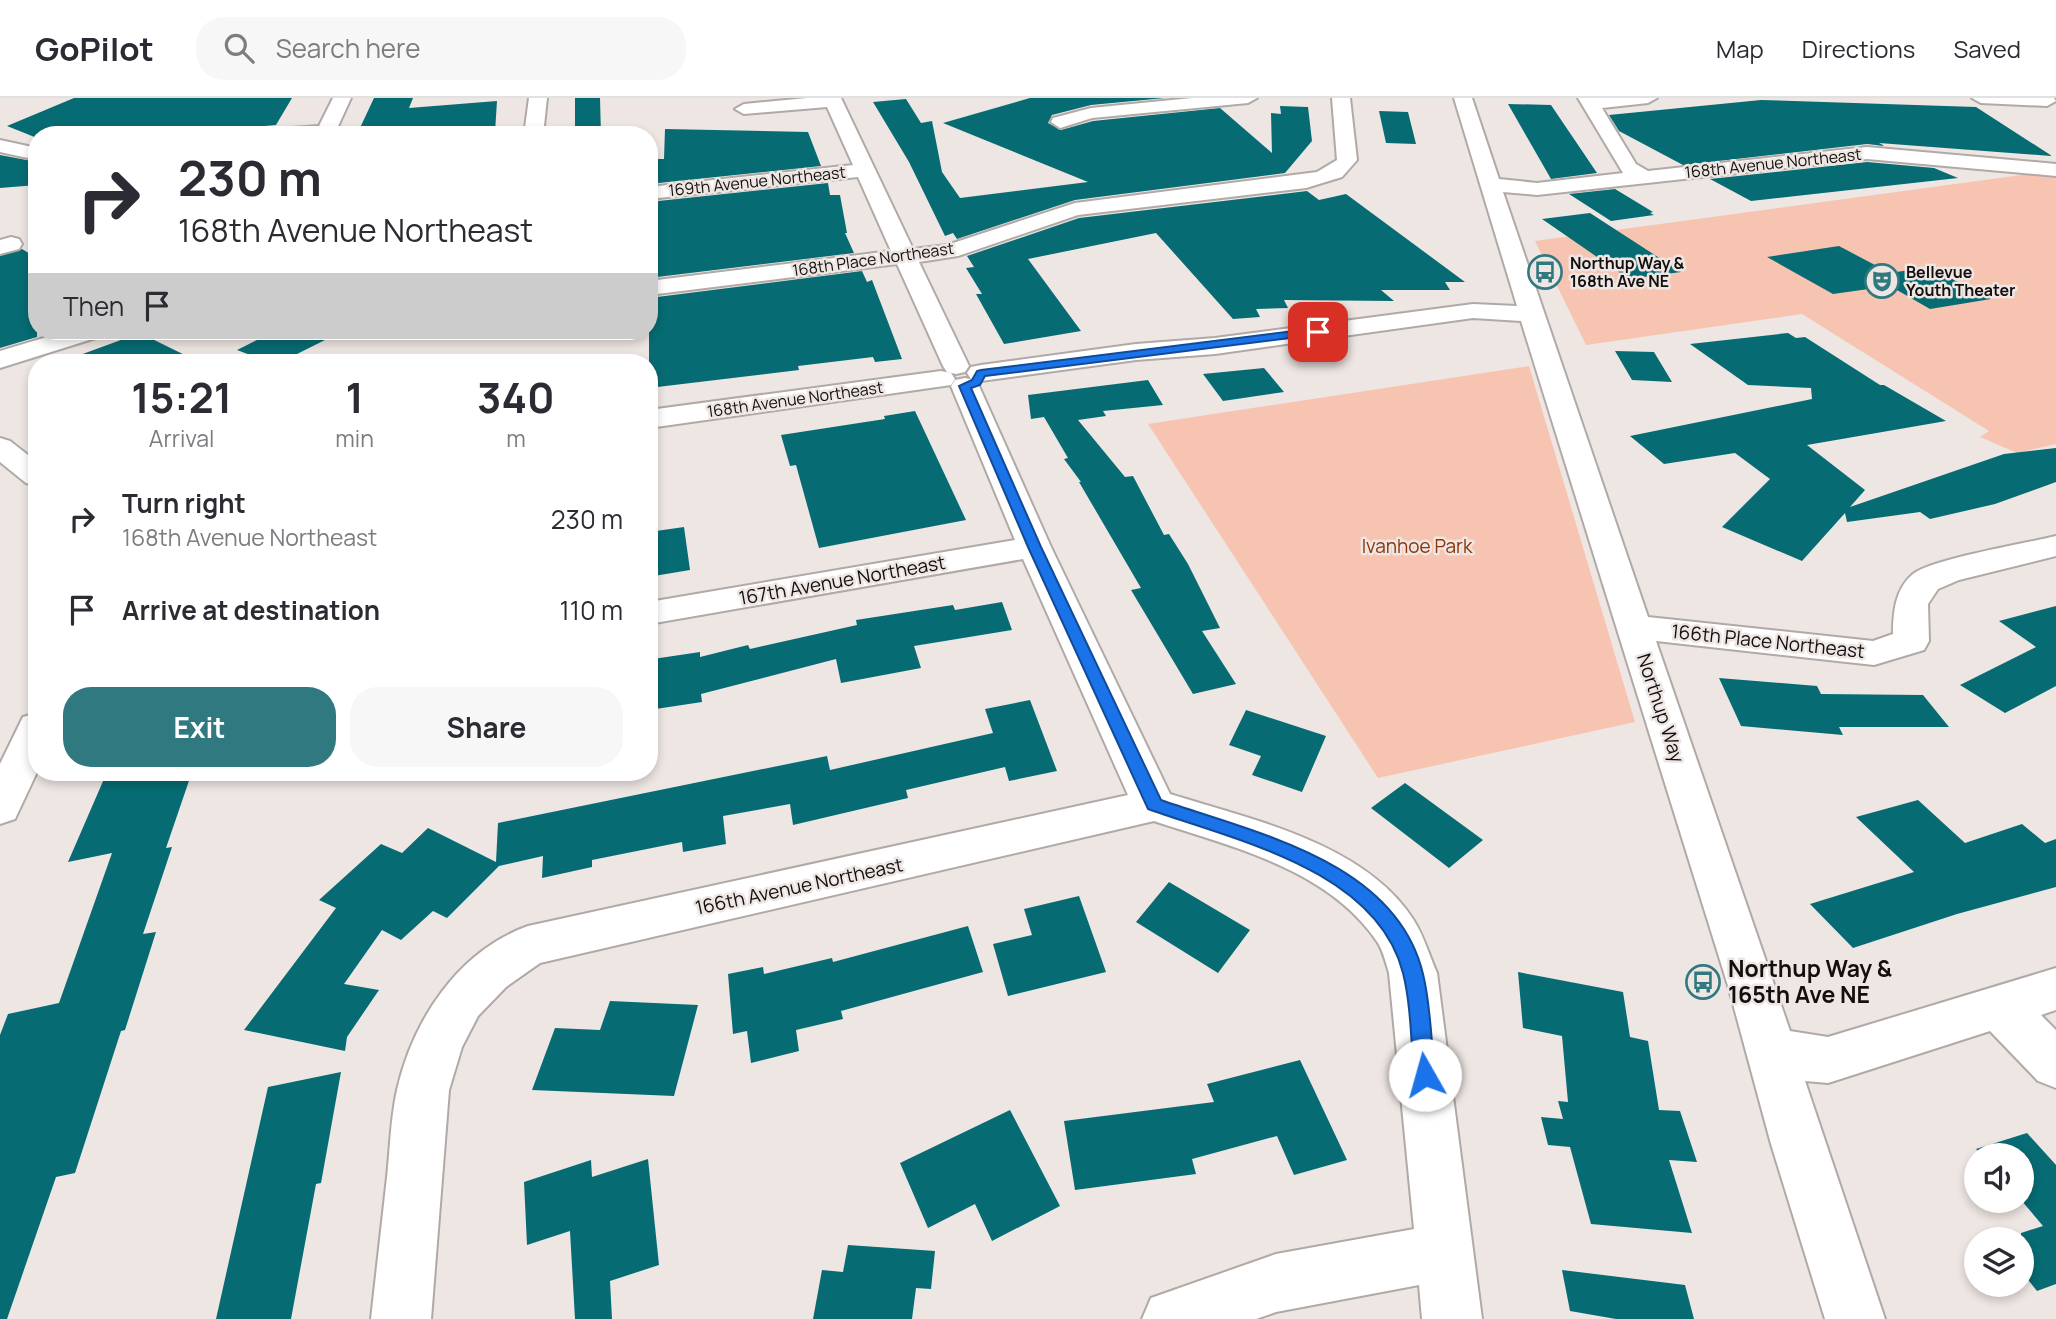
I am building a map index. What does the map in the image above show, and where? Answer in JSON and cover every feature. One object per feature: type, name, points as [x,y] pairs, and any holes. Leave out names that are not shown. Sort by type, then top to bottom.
[{"type":"street","points":[[328,126],[342,98]]},
{"type":"street","points":[[534,126],[538,98]]},
{"type":"street","points":[[1060,122],[1091,113],[1248,98]]},
{"type":"street","name":"168th Place Northeast","points":[[658,287],[950,251],[1075,209],[1306,182],[1339,171],[1348,160],[1341,98]]},
{"type":"street","name":"Northup Way","points":[[1463,98],[1752,989],[1797,1144],[1855,1319]]},
{"type":"street","points":[[1645,177],[1628,168],[1589,101],[1648,98]]},
{"type":"street","points":[[1981,98],[2048,101]]},
{"type":"street","points":[[744,109],[833,99],[961,376],[1034,547],[1154,805],[1298,855],[1352,885],[1395,929],[1413,973],[1452,1319]]},
{"type":"street","points":[[0,146],[28,152]]},
{"type":"street","name":"168th Avenue Northeast","points":[[1491,186],[1537,189],[1867,153],[2056,170]]},
{"type":"street","name":"169th Avenue Northeast","points":[[658,192],[865,170]]},
{"type":"street","name":"168th Avenue Northeast","points":[[658,418],[1136,352],[1215,346],[1473,311],[1532,314]]},
{"type":"street","points":[[0,360],[64,340]]},
{"type":"street","points":[[1,448],[28,470]]},
{"type":"street","name":"166th Place Northeast","points":[[1634,627],[1874,653],[1911,641],[1912,604],[1925,582],[1948,572],[2056,546]]},
{"type":"street","name":"167th Avenue Northeast","points":[[658,611],[1034,547]]},
{"type":"street","points":[[0,735],[28,729]]},
{"type":"street","points":[[0,808],[28,745]]},
{"type":"street","name":"166th Avenue Northeast","points":[[401,1319],[423,1090],[439,1042],[461,1001],[489,972],[528,946],[1154,805]]},
{"type":"street","points":[[1770,1050],[1820,1061],[1828,1060],[2056,989]]},
{"type":"street","points":[[1999,1007],[2056,1064]]},
{"type":"street","points":[[1172,1319],[1276,1283],[1445,1252]]},
{"type":"green space","points":[[2029,174],[2056,176],[2056,444],[2017,453],[1980,437],[1989,431],[1802,314],[1586,345],[1535,241]]},
{"type":"green space","name":"Ivanhoe Park","points":[[1529,366],[1635,722],[1378,778],[1148,424]]},
{"type":"building","points":[[74,98],[292,98],[276,125],[28,126],[28,134],[7,126]]},
{"type":"building","points":[[374,98],[413,98],[409,108],[497,101],[495,126],[361,126]]},
{"type":"building","points":[[575,98],[600,98],[601,126],[575,126]]},
{"type":"building","points":[[1030,98],[1165,98],[1091,105],[1052,115],[1048,123],[1061,130],[1093,121],[1220,108],[1272,153],[1271,113],[1281,114],[1280,106],[1308,107],[1312,141],[1285,173],[1075,200],[957,239],[953,233],[945,236],[909,162],[873,102],[906,99],[921,123],[932,121],[942,172],[960,198],[1088,182],[943,123]]},
{"type":"building","points":[[1761,100],[1976,107],[2052,156],[1879,143],[1885,146],[1867,144],[1683,165],[1619,131],[1609,115]]},
{"type":"building","points":[[1508,104],[1551,105],[1597,173],[1551,179]]},
{"type":"building","points":[[1379,111],[1408,112],[1416,144],[1386,143]]},
{"type":"building","points":[[665,129],[808,132],[821,166],[658,183],[658,159],[664,159]]},
{"type":"building","points":[[0,155],[28,160],[28,186],[0,188]]},
{"type":"building","points":[[1867,162],[1934,168],[1958,178],[1751,201],[1710,179]]},
{"type":"building","points":[[828,183],[830,195],[840,195],[845,233],[854,253],[658,277],[658,201]]},
{"type":"building","points":[[1615,189],[1654,215],[1611,221],[1569,194]]},
{"type":"building","points":[[1307,191],[1319,200],[1346,194],[1465,282],[1445,282],[1450,290],[1381,290],[1394,301],[1284,300],[1288,308],[1256,309],[1260,317],[1233,319],[1156,233],[1028,259],[1081,331],[1004,344],[976,294],[982,294],[966,268],[974,267],[967,256],[1079,218]]},
{"type":"building","points":[[1590,213],[1681,272],[1629,279],[1542,219]]},
{"type":"building","name":"Bellevue Youth Theater","points":[[1839,246],[1890,273],[1929,267],[1991,299],[1930,309],[1890,286],[1833,294],[1767,257]]},
{"type":"building","points":[[22,249],[28,253],[28,340],[0,348],[0,256]]},
{"type":"building","points":[[862,271],[867,282],[872,280],[902,359],[875,362],[873,357],[798,366],[799,370],[658,387],[658,354],[649,354],[649,340],[658,340],[658,297]]},
{"type":"building","points":[[1788,333],[1796,338],[1805,337],[1880,385],[1946,421],[1807,445],[1865,490],[1850,507],[2004,454],[2056,448],[2056,482],[1995,504],[1930,519],[1920,512],[1847,522],[1845,513],[1802,561],[1722,527],[1770,479],[1735,453],[1664,464],[1630,436],[1812,399],[1811,388],[1748,385],[1690,344]]},
{"type":"building","points":[[121,340],[154,340],[183,354],[83,354]]},
{"type":"building","points":[[257,340],[325,340],[297,354],[247,354],[237,350]]},
{"type":"building","points":[[1615,351],[1654,352],[1672,382],[1632,380]]},
{"type":"building","points":[[1264,368],[1284,392],[1223,401],[1203,374]]},
{"type":"building","points":[[1148,380],[1163,405],[1103,411],[1106,416],[1078,420],[1125,477],[1133,476],[1164,535],[1169,534],[1188,564],[1220,628],[1202,631],[1236,684],[1193,694],[1131,590],[1141,588],[1081,482],[1064,459],[1068,458],[1044,417],[1031,419],[1028,395]]},
{"type":"building","points":[[915,411],[966,520],[819,548],[796,465],[790,466],[781,435],[885,419],[884,416]]},
{"type":"building","points":[[684,527],[690,570],[658,575],[658,531]]},
{"type":"building","points":[[1002,602],[1012,630],[914,646],[921,668],[841,683],[836,659],[701,694],[702,702],[658,709],[658,658],[700,652],[700,657],[748,645],[750,649],[857,625],[856,620],[953,605],[955,610]]},
{"type":"building","points":[[2056,606],[2056,686],[2005,713],[1960,685],[2036,647],[1999,621]]},
{"type":"building","points":[[1719,678],[1817,686],[1821,694],[1923,695],[1949,727],[1839,727],[1843,735],[1741,726]]},
{"type":"building","points":[[1030,700],[1057,771],[1009,781],[1005,767],[906,790],[908,798],[793,825],[790,804],[723,816],[726,844],[683,852],[682,842],[592,860],[592,867],[542,878],[543,856],[499,866],[447,918],[433,911],[401,940],[382,930],[344,984],[379,990],[347,1037],[345,1051],[244,1030],[336,908],[319,900],[381,844],[402,853],[428,828],[496,862],[498,823],[827,756],[830,770],[993,733],[985,709]]},
{"type":"building","points":[[1246,710],[1326,736],[1302,792],[1252,775],[1261,756],[1229,745]]},
{"type":"building","points":[[103,781],[189,781],[166,848],[172,847],[143,934],[156,932],[75,1173],[56,1177],[7,1319],[0,1319],[0,1035],[8,1014],[59,1003],[112,853],[68,862]]},
{"type":"building","points":[[1405,783],[1483,840],[1449,868],[1371,808]]},
{"type":"building","points":[[1918,800],[1965,843],[2022,824],[2045,843],[2056,839],[2056,887],[1957,914],[1853,948],[1810,904],[1914,872],[1856,817]]},
{"type":"building","points":[[1169,882],[1250,930],[1218,973],[1136,922]]},
{"type":"building","points":[[1079,896],[1106,972],[1008,996],[993,944],[1032,935],[1024,909]]},
{"type":"building","points":[[968,926],[983,972],[841,1011],[843,1019],[796,1030],[799,1051],[751,1063],[747,1031],[733,1034],[728,974],[763,967],[764,974],[832,958],[833,962]]},
{"type":"building","points":[[1518,972],[1623,992],[1630,1037],[1648,1041],[1659,1110],[1680,1111],[1697,1162],[1669,1160],[1692,1233],[1591,1224],[1570,1147],[1548,1145],[1541,1117],[1563,1119],[1558,1101],[1568,1102],[1562,1036],[1523,1028]]},
{"type":"building","points":[[610,1001],[698,1005],[674,1096],[532,1090],[555,1028],[600,1030]]},
{"type":"building","points":[[1300,1060],[1347,1160],[1294,1175],[1277,1136],[1192,1159],[1196,1174],[1075,1190],[1064,1121],[1214,1102],[1207,1084]]},
{"type":"building","points":[[341,1072],[321,1183],[316,1184],[291,1319],[216,1319],[268,1087]]},
{"type":"building","points":[[1010,1110],[1060,1206],[992,1241],[975,1204],[928,1228],[900,1163]]},
{"type":"building","points":[[2027,1133],[2056,1165],[2056,1284],[2037,1291],[2034,1287],[2034,1229],[2043,1226],[2032,1213],[2034,1143],[1995,1143]]},
{"type":"building","points":[[648,1159],[659,1265],[610,1281],[612,1319],[575,1319],[570,1231],[527,1245],[524,1182],[591,1160],[592,1177]]},
{"type":"building","points":[[848,1245],[935,1251],[931,1289],[916,1288],[912,1319],[813,1319],[822,1270],[843,1272]]},
{"type":"building","points":[[1562,1270],[1685,1285],[1694,1319],[1616,1319],[1570,1311]]},
{"type":"place","name":"Northup Way & 168th Ave NE","points":[[1545,272]]},
{"type":"place","name":"Bellevue Youth Theater","points":[[1882,281]]},
{"type":"place","name":"Northup Way & 165th Ave NE","points":[[1703,982]]},
{"type":"route","points":[[1318,332],[1215,346],[1136,352],[981,373],[980,380],[965,386],[1034,547],[1154,805],[1298,855],[1352,885],[1395,929],[1413,973],[1425,1075]]}]
